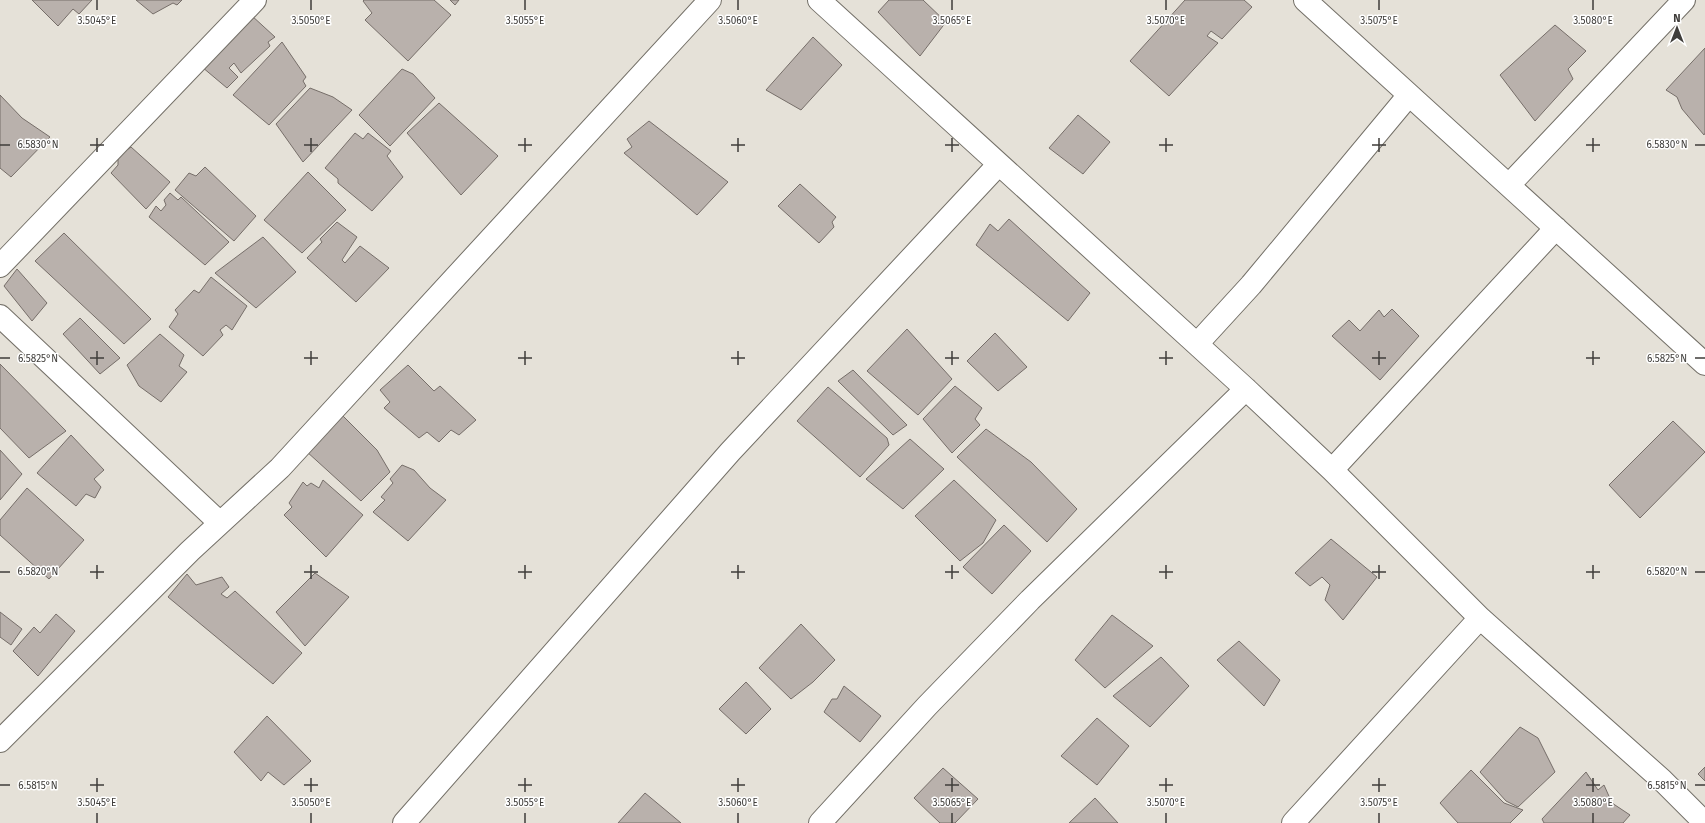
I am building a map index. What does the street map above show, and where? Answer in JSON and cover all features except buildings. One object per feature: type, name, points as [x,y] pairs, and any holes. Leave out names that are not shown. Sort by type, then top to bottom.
[{"type":"street","points":[[0,266],[255,0]]},
{"type":"street","points":[[0,741],[184,556],[280,468],[710,0]]},
{"type":"street","points":[[820,0],[1246,389],[1332,470],[1480,618],[1662,780],[1705,823]]},
{"type":"street","points":[[1305,0],[1705,364]]},
{"type":"street","points":[[1509,185],[1684,0]]},
{"type":"street","points":[[1197,344],[1256,279],[1409,94]]},
{"type":"street","points":[[404,823],[730,452],[999,164]]},
{"type":"street","points":[[1332,470],[1556,228]]},
{"type":"street","points":[[0,316],[220,523]]},
{"type":"street","points":[[820,823],[927,706],[1030,600],[1246,389]]},
{"type":"street","points":[[1293,823],[1480,618]]}]
